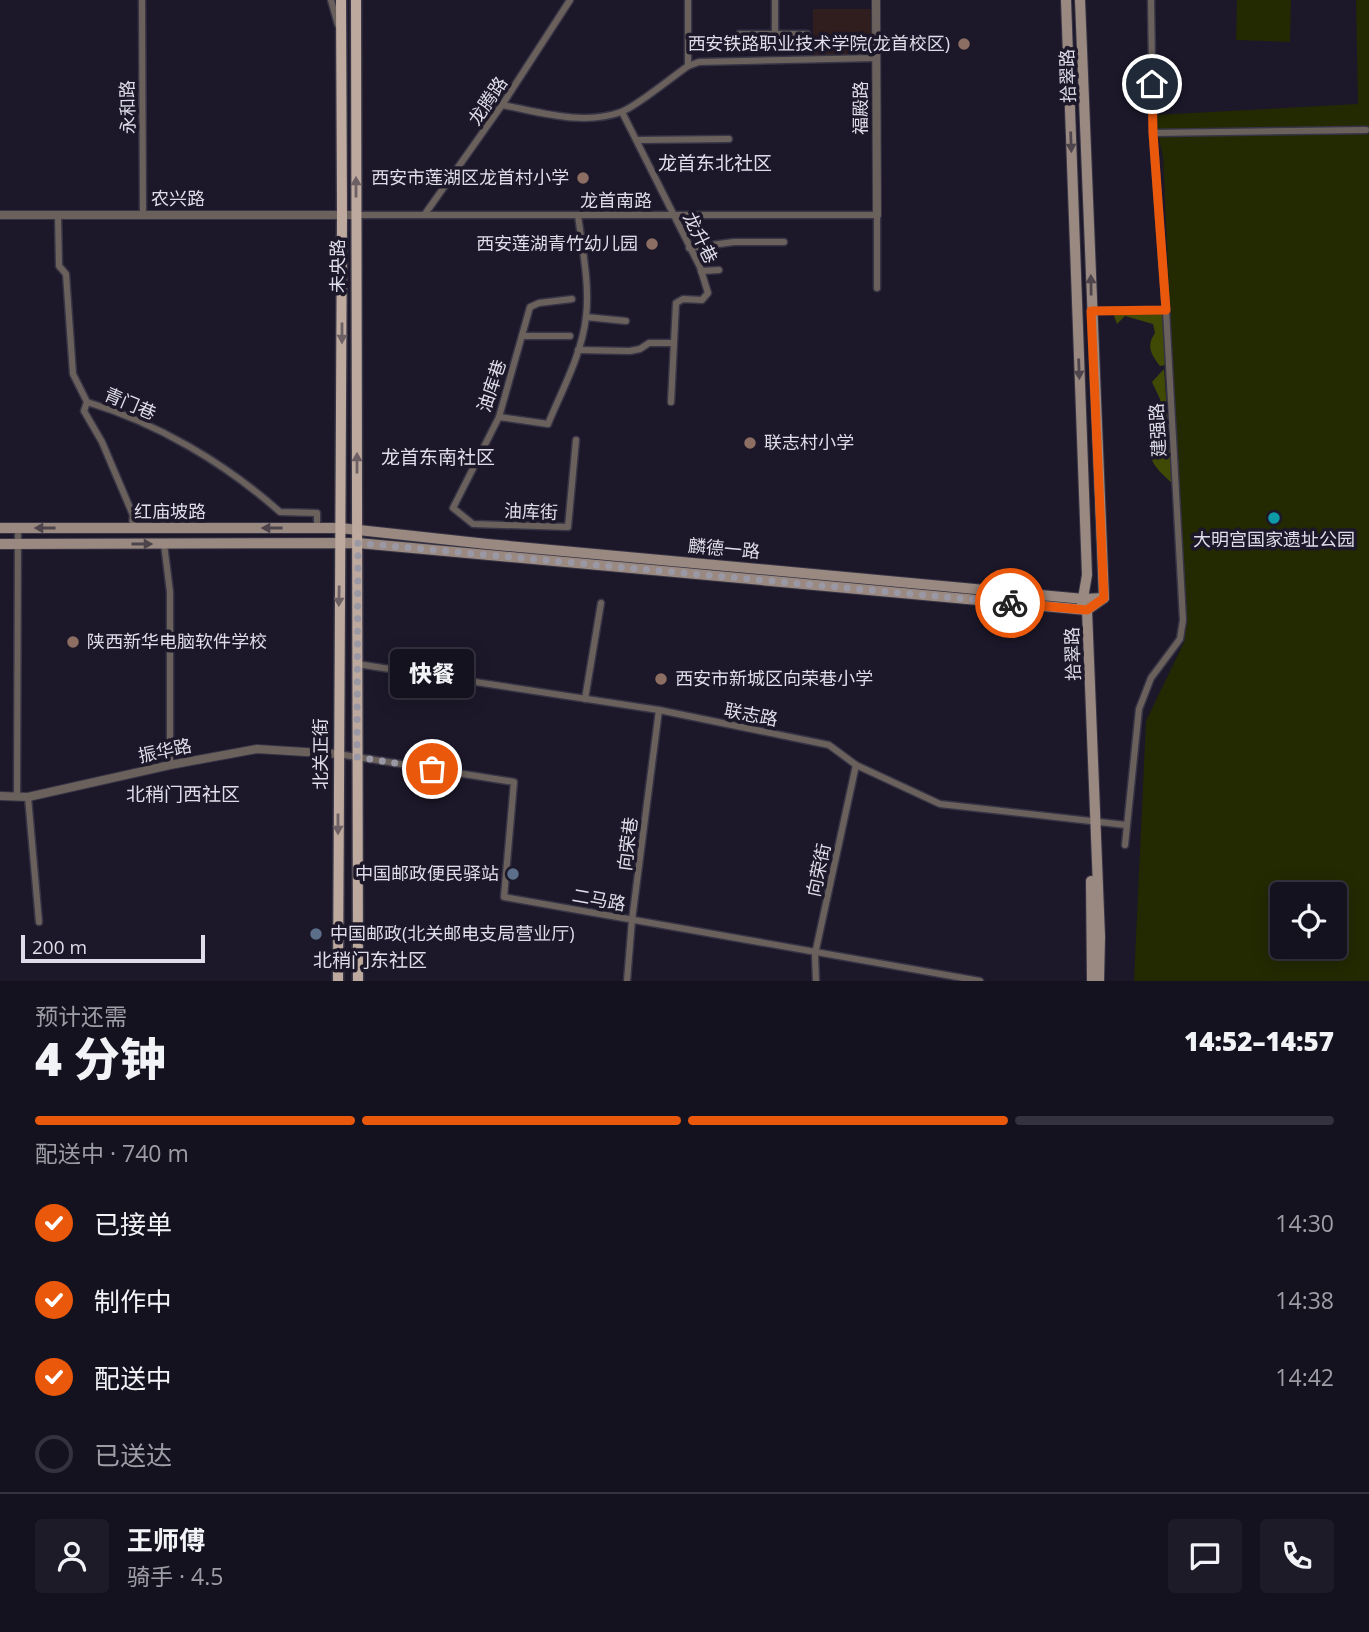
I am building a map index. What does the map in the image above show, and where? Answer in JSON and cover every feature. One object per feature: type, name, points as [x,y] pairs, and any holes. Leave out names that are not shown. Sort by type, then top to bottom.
[{"type":"main road","name":"未央路","points":[[340,528],[341,0]]},
{"type":"main road","name":"未央路","points":[[356,0],[358,537]]},
{"type":"main road","name":"拾翠路","points":[[1066,0],[1087,575],[1084,606],[1092,822],[1100,937],[1099,981]]},
{"type":"main road","name":"拾翠路","points":[[1080,0],[1104,598]]},
{"type":"main road","name":"红庙坡路","points":[[0,528],[340,528]]},
{"type":"main road","name":"麟德一路","points":[[340,528],[358,537],[1084,606],[1104,598]]},
{"type":"main road","name":"北关正街","points":[[338,981],[340,528]]},
{"type":"main road","name":"麟德一路","points":[[340,544],[358,537]]},
{"type":"main road","name":"北关正街","points":[[358,537],[358,981]]},
{"type":"main road","name":"红庙坡路","points":[[0,544],[340,544]]},
{"type":"main road","name":"拾翠路","points":[[1092,822],[1092,981]]},
{"type":"street","name":"永和路","points":[[142,0],[143,214]]},
{"type":"street","points":[[331,0],[341,44]]},
{"type":"street","name":"龙腾路","points":[[425,214],[502,106],[570,0]]},
{"type":"street","points":[[688,0],[688,66]]},
{"type":"street","points":[[775,0],[775,34]]},
{"type":"street","name":"福殿路","points":[[876,0],[877,215]]},
{"type":"street","name":"建强路","points":[[1125,845],[1139,709],[1151,678],[1180,639],[1183,620],[1153,133],[1151,0]]},
{"type":"street","points":[[740,34],[807,34]]},
{"type":"street","points":[[502,106],[571,118],[622,112],[688,66],[699,62],[876,58]]},
{"type":"street","name":"龙升巷","points":[[622,112],[701,271],[708,293],[702,300],[683,299],[676,303],[671,402]]},
{"type":"street","points":[[1153,133],[1366,130]]},
{"type":"street","points":[[637,141],[729,139]]},
{"type":"street","name":"农兴路","points":[[0,215],[356,215]]},
{"type":"street","name":"青门巷","points":[[58,215],[59,267],[66,274],[73,374],[87,402],[120,412],[187,445],[251,486],[280,512],[317,513],[317,528]]},
{"type":"street","name":"龙首南路","points":[[356,215],[877,215]]},
{"type":"street","points":[[499,417],[548,424],[578,350],[586,317],[586,284],[578,215]]},
{"type":"street","points":[[877,215],[877,288]]},
{"type":"street","points":[[689,248],[734,242],[783,242]]},
{"type":"street","points":[[701,271],[719,270]]},
{"type":"street","name":"油库巷","points":[[453,508],[499,417],[531,306],[572,299]]},
{"type":"street","points":[[1091,311],[1166,310]]},
{"type":"street","points":[[586,317],[626,321]]},
{"type":"street","points":[[522,336],[570,335]]},
{"type":"street","points":[[578,350],[630,351],[649,343],[673,343]]},
{"type":"street","points":[[87,402],[84,411],[102,442],[133,515],[132,528]]},
{"type":"street","name":"油库街","points":[[453,508],[473,524],[568,527],[576,440]]},
{"type":"street","points":[[18,528],[18,797]]},
{"type":"street","points":[[164,544],[170,592],[170,765]]},
{"type":"street","points":[[585,699],[601,603]]},
{"type":"street","name":"联志路","points":[[357,664],[659,710],[829,744],[856,765],[940,804],[1126,825]]},
{"type":"street","name":"向荣巷","points":[[627,981],[632,920],[659,710]]},
{"type":"street","name":"振华路","points":[[0,796],[28,797],[170,765],[257,749],[338,754]]},
{"type":"street","name":"二马路","points":[[338,754],[514,782],[504,897],[980,981]]},
{"type":"street","name":"向荣街","points":[[817,981],[815,954],[856,765]]},
{"type":"street","points":[[28,797],[39,922]]},
{"type":"shaded area","points":[[813,9],[871,9],[873,57],[813,57]]},
{"type":"green space","points":[[1237,0],[1291,0],[1290,42],[1236,40]]},
{"type":"green space","name":"大明宫国家遗址公园","points":[[1356,0],[1369,0],[1369,981],[1134,981],[1146,721],[1185,640],[1163,157],[1154,115],[1358,104]]},
{"type":"green space","points":[[1163,312],[1165,365],[1160,366],[1151,350],[1155,333],[1153,324],[1125,316],[1117,324],[1113,313]]},
{"type":"green space","points":[[1164,369],[1172,483],[1155,466],[1149,450],[1149,443],[1163,428],[1160,399],[1152,382]]},
{"type":"way so far","points":[[432,769],[357,757],[358,543],[1010,603]]},
{"type":"place","name":"西安铁路职业技术学院(龙首校区)","points":[[964,44]]},
{"type":"place","name":"西安市莲湖区龙首村小学","points":[[583,178]]},
{"type":"place","name":"西安莲湖青竹幼儿园","points":[[652,244]]},
{"type":"place","name":"联志村小学","points":[[750,443]]},
{"type":"place","name":"大明宫国家遗址公园","points":[[1274,518]]},
{"type":"place","name":"陕西新华电脑软件学校","points":[[73,642]]},
{"type":"place","name":"西安市新城区向荣巷小学","points":[[661,679]]},
{"type":"place","name":"快餐","points":[[432,769]]},
{"type":"place","name":"中国邮政便民驿站","points":[[513,874]]},
{"type":"place","name":"中国邮政(北关邮电支局营业厅)","points":[[316,934]]},
{"type":"district","name":"龙首东北社区","points":[[715,163]]},
{"type":"district","name":"龙首东南社区","points":[[438,457]]},
{"type":"district","name":"北稍门西社区","points":[[183,794]]},
{"type":"district","name":"北稍门东社区","points":[[370,960]]},
{"type":"route","points":[[1010,603],[1087,610],[1104,598],[1091,311],[1166,310],[1152,84]]}]
